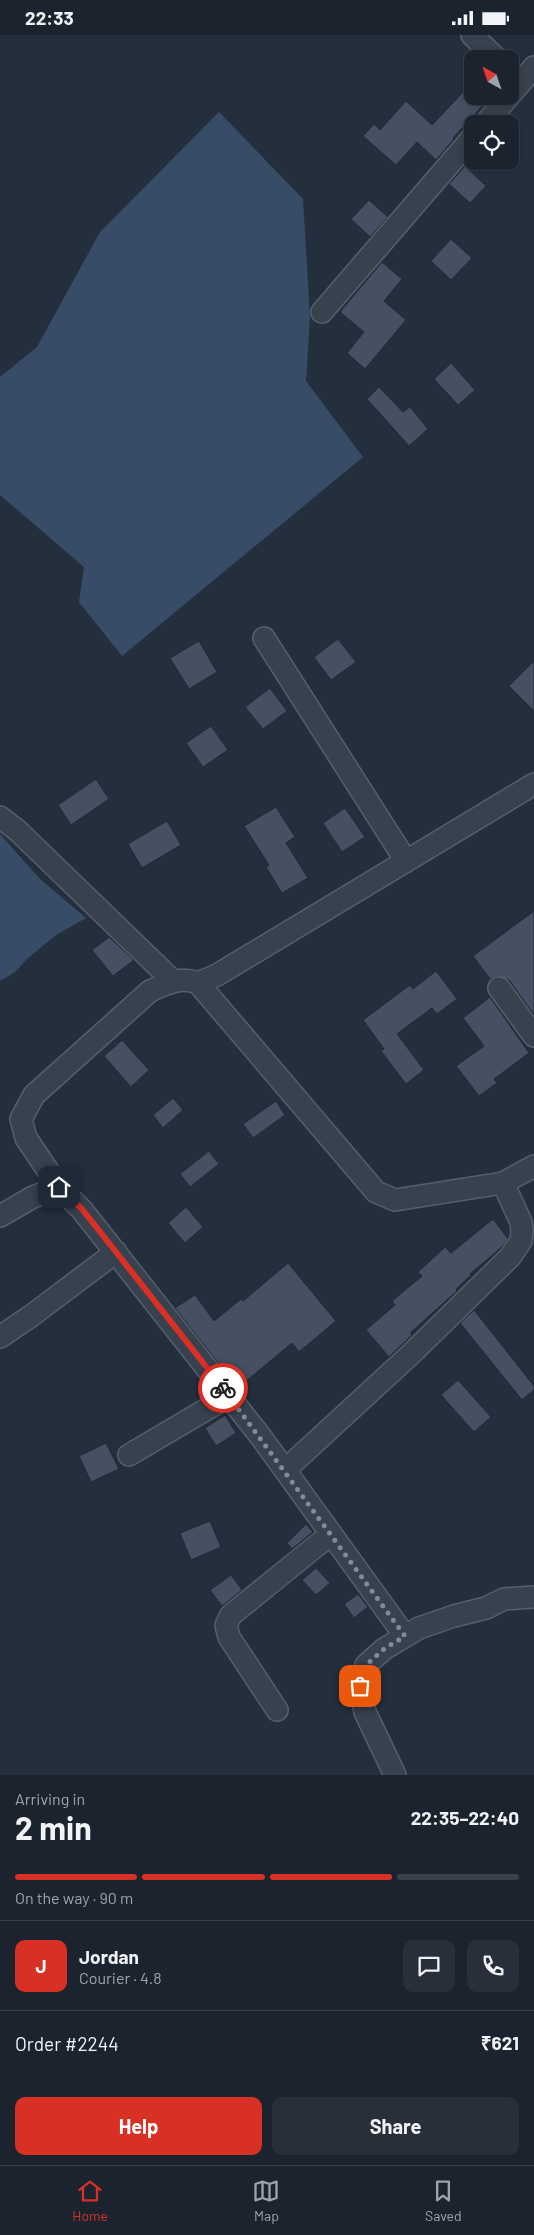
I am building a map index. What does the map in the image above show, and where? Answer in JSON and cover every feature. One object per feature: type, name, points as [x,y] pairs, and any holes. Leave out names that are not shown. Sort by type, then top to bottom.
[{"type":"street","points":[[472,35],[488,50]]},
{"type":"street","points":[[493,115],[520,84]]},
{"type":"street","points":[[322,312],[464,148]]},
{"type":"street","points":[[264,638],[406,861]]},
{"type":"street","points":[[198,983],[217,975],[534,784]]},
{"type":"street","points":[[0,817],[18,831],[173,981]]},
{"type":"street","points":[[405,1636],[229,1396],[82,1209],[59,1187],[26,1138],[21,1119],[34,1095],[150,991],[173,981],[186,979],[198,983],[376,1192],[395,1199],[503,1183],[534,1167]]},
{"type":"street","points":[[499,988],[534,1036]]},
{"type":"street","points":[[285,1470],[528,1241],[503,1183]]},
{"type":"street","points":[[0,1216],[33,1197],[59,1187]]},
{"type":"street","points":[[0,1337],[116,1252]]},
{"type":"street","points":[[129,1455],[229,1396]]},
{"type":"street","points":[[277,1710],[229,1637],[226,1625],[232,1615],[331,1534]]},
{"type":"street","points":[[395,1775],[364,1712],[360,1686],[366,1665],[384,1649],[419,1628],[486,1608],[504,1599],[534,1597]]},
{"type":"water","points":[[219,112],[303,199],[310,317],[306,381],[363,457],[122,656],[79,602],[84,567],[0,495],[0,377],[37,347],[100,232]]},
{"type":"water","points":[[0,834],[40,879],[86,918],[56,935],[28,958],[15,972],[0,981]]},
{"type":"building","points":[[464,91],[464,105],[483,105],[474,115],[464,115],[464,126],[436,160],[417,142],[396,165],[363,136],[374,124],[380,130],[406,101],[432,125]]},
{"type":"building","points":[[464,167],[464,170],[469,170],[486,186],[470,203],[449,184]]},
{"type":"building","points":[[369,200],[388,217],[370,237],[351,219]]},
{"type":"building","points":[[451,239],[472,258],[451,280],[431,261]]},
{"type":"building","points":[[382,262],[402,279],[384,301],[406,320],[365,369],[347,353],[364,332],[340,312]]},
{"type":"building","points":[[451,363],[475,390],[458,405],[434,379]]},
{"type":"building","points":[[379,387],[403,412],[410,407],[428,429],[409,446],[367,399]]},
{"type":"building","points":[[338,639],[356,662],[331,680],[314,657]]},
{"type":"building","points":[[199,641],[217,672],[189,689],[170,658]]},
{"type":"building","points":[[534,661],[534,711],[509,686]]},
{"type":"building","points":[[270,688],[287,711],[263,729],[245,707]]},
{"type":"building","points":[[211,726],[228,750],[203,767],[186,743]]},
{"type":"building","points":[[96,779],[109,799],[71,825],[58,805]]},
{"type":"building","points":[[276,807],[295,837],[286,843],[308,878],[282,893],[266,867],[269,865],[244,826]]},
{"type":"building","points":[[345,808],[365,837],[342,852],[323,823]]},
{"type":"building","points":[[167,821],[181,845],[142,868],[128,844]]},
{"type":"building","points":[[534,911],[534,1015],[509,980],[498,976],[490,979],[473,956]]},
{"type":"building","points":[[109,937],[134,960],[113,976],[92,950]]},
{"type":"building","points":[[436,971],[457,999],[437,1014],[432,1008],[397,1034],[424,1070],[406,1084],[381,1051],[384,1049],[363,1020],[410,985],[413,989]]},
{"type":"building","points":[[490,997],[529,1053],[494,1079],[497,1083],[479,1096],[456,1066],[484,1046],[463,1018]]},
{"type":"building","points":[[122,1040],[149,1070],[131,1087],[104,1056]]},
{"type":"building","points":[[173,1098],[183,1110],[163,1128],[153,1115]]},
{"type":"building","points":[[276,1101],[285,1115],[253,1138],[243,1124]]},
{"type":"building","points":[[209,1151],[219,1164],[190,1187],[180,1174]]},
{"type":"building","points":[[186,1207],[203,1227],[185,1243],[168,1223]]},
{"type":"building","points":[[493,1219],[508,1239],[503,1246],[470,1274],[456,1289],[457,1291],[410,1333],[412,1335],[389,1357],[366,1330],[395,1305],[392,1301],[422,1276],[418,1272],[445,1247],[451,1253]]},
{"type":"building","points":[[288,1263],[336,1321],[299,1352],[292,1343],[238,1388],[175,1308],[195,1295],[214,1321],[241,1299],[243,1301]]},
{"type":"building","points":[[474,1310],[534,1386],[534,1390],[522,1400],[460,1323]]},
{"type":"building","points":[[458,1380],[491,1417],[474,1432],[441,1395]]},
{"type":"building","points":[[225,1415],[236,1433],[216,1446],[205,1428]]},
{"type":"building","points":[[106,1443],[119,1469],[91,1482],[79,1456]]},
{"type":"building","points":[[210,1521],[221,1547],[191,1560],[180,1533]]},
{"type":"building","points":[[306,1524],[313,1532],[292,1549],[287,1543]]},
{"type":"building","points":[[316,1568],[330,1583],[316,1595],[302,1580]]},
{"type":"building","points":[[231,1575],[242,1590],[222,1606],[210,1590]]},
{"type":"building","points":[[358,1594],[368,1607],[354,1618],[344,1604]]},
{"type":"way so far","points":[[223,1388],[405,1636],[384,1649],[366,1665],[360,1686]]},
{"type":"route","points":[[59,1187],[82,1209],[223,1388]]}]
